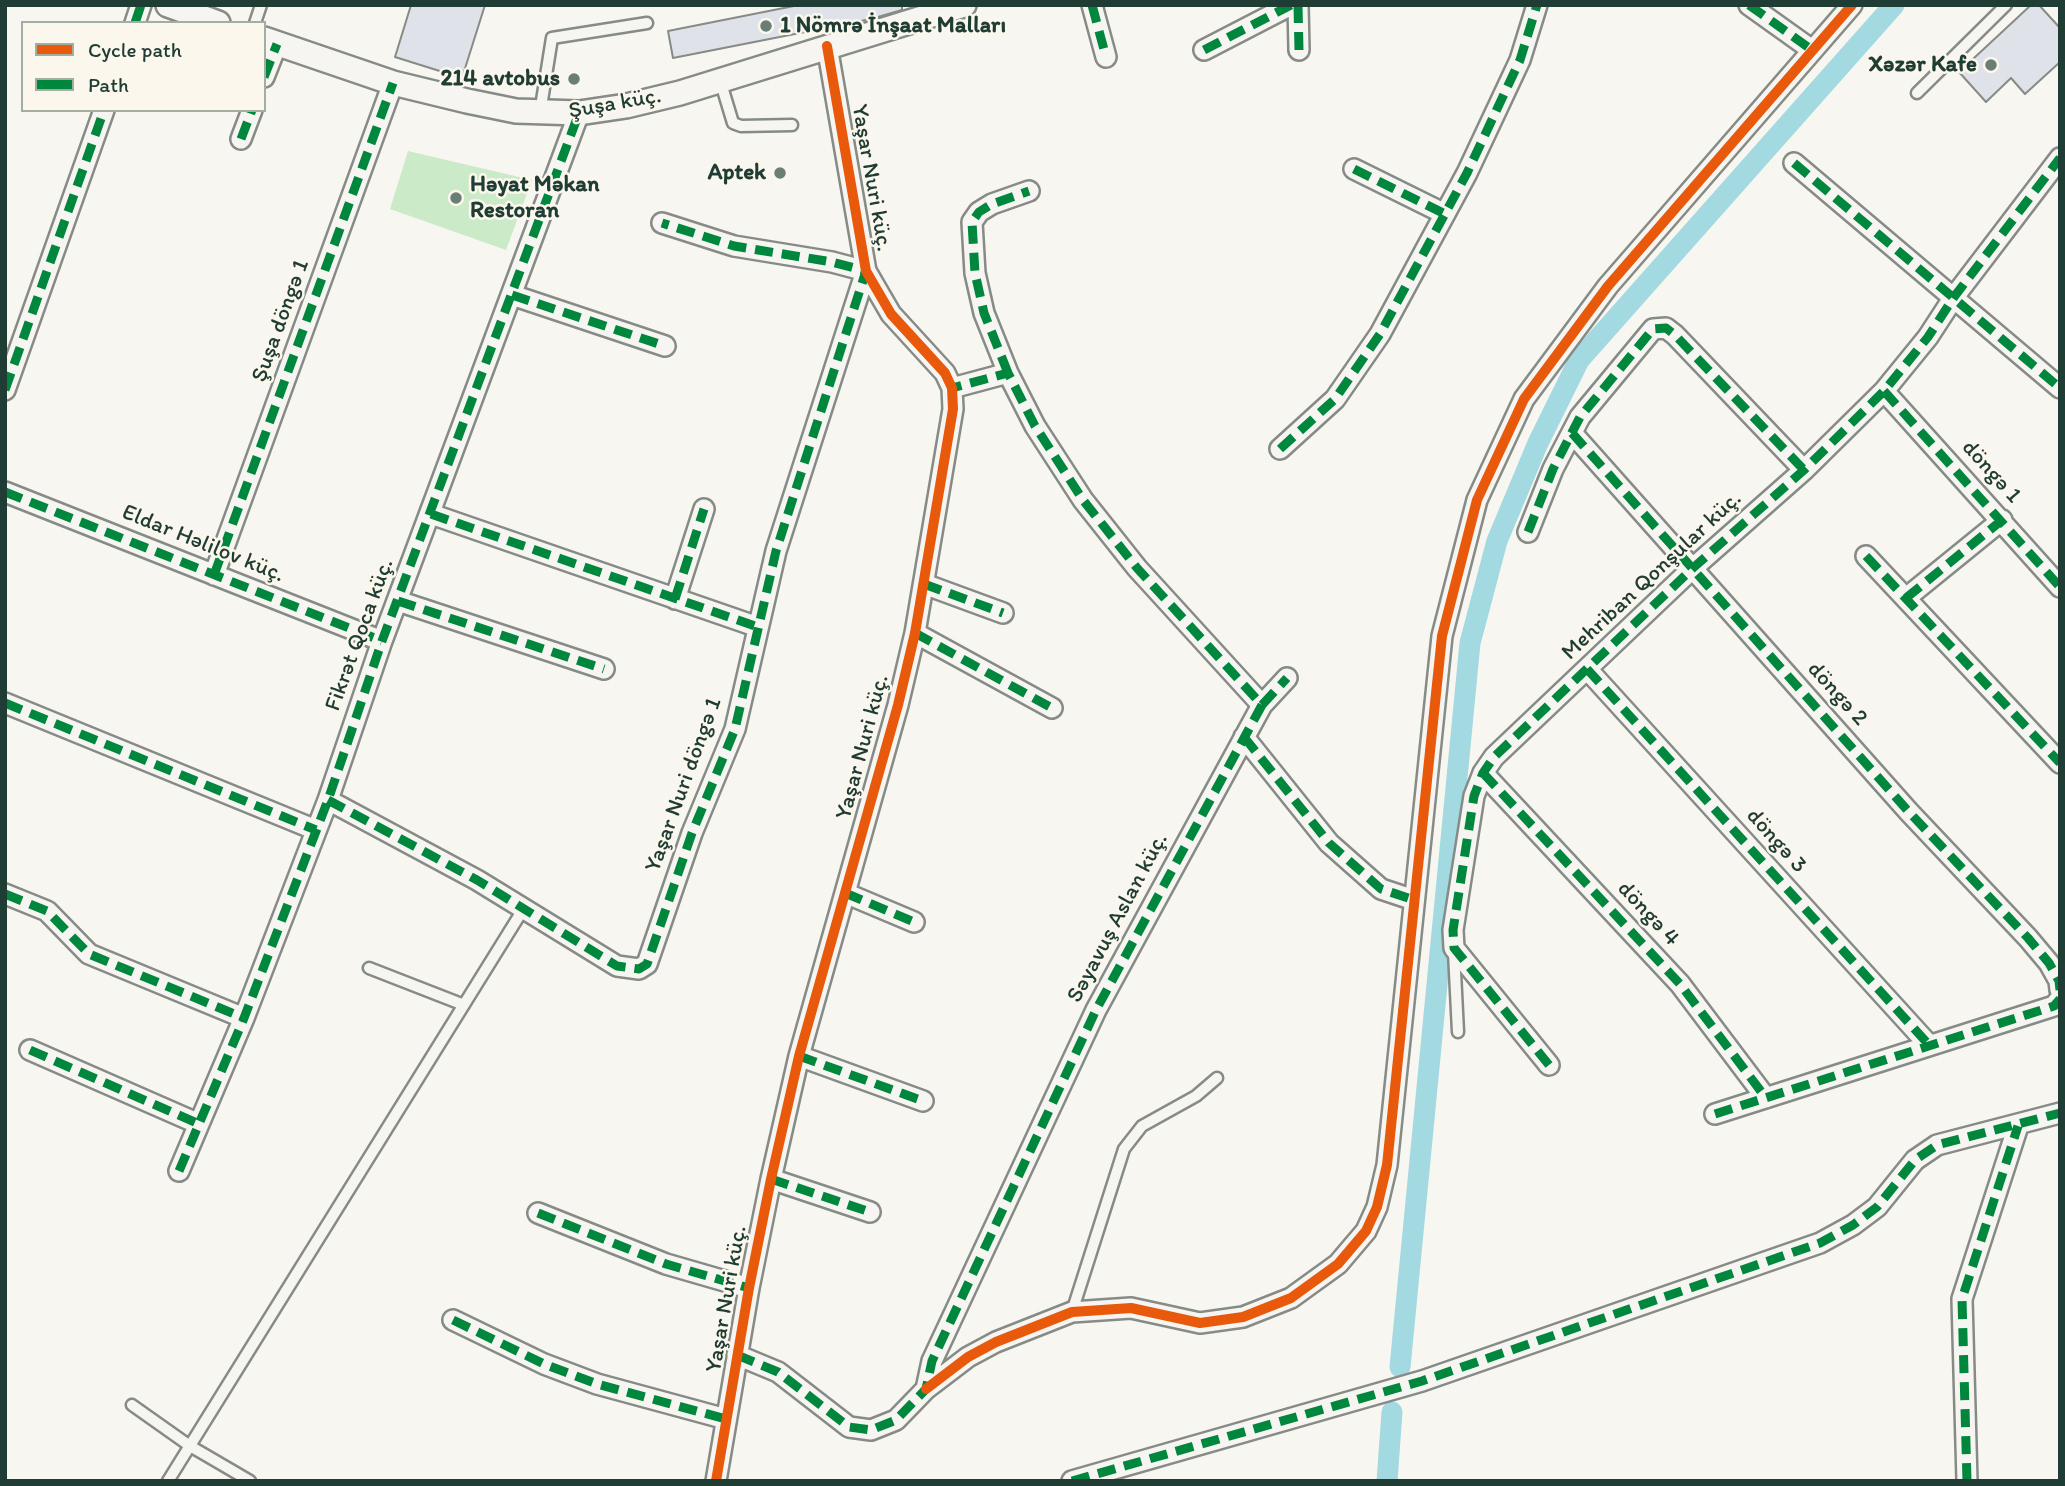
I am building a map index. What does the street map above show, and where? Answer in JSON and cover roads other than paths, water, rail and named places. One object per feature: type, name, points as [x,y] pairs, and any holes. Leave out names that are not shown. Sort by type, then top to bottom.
[{"type":"street","points":[[170,5],[213,21]]},
{"type":"street","name":"Şuşa küç.","points":[[271,41],[393,83],[467,101],[540,113],[579,113],[626,106],[720,80],[964,5]]},
{"type":"street","points":[[1092,5],[1107,57]]},
{"type":"street","points":[[1204,50],[1291,5]]},
{"type":"street","points":[[1298,5],[1299,50]]},
{"type":"street","points":[[1280,449],[1335,399],[1380,334],[1445,214],[1520,60],[1537,5]]},
{"type":"street","points":[[1748,5],[1812,50]]},
{"type":"street","points":[[926,1389],[968,1357],[996,1342],[1072,1312],[1131,1308],[1200,1323],[1243,1317],[1291,1298],[1338,1264],[1366,1231],[1377,1207],[1387,1165],[1442,636],[1477,500],[1524,399],[1608,286],[1852,5]]},
{"type":"street","points":[[266,67],[271,41]]},
{"type":"street","name":"Yaşar Nuri küç.","points":[[716,1481],[749,1287],[771,1178],[799,1056],[898,705],[915,633],[953,409],[952,388],[945,373],[891,314],[866,271],[827,46]]},
{"type":"street","name":"Şuşa döngə 1","points":[[214,576],[393,83]]},
{"type":"street","points":[[5,390],[103,112]]},
{"type":"street","points":[[241,139],[251,112]]},
{"type":"street","name":"Fikrət Qoca küç.","points":[[179,1171],[244,1018],[328,800],[382,642],[579,113]]},
{"type":"street","name":"Mehriban Qonşular küç.","points":[[1454,948],[1453,930],[1474,796],[1483,773],[1494,757],[1693,568],[1804,470],[1884,391],[1928,337],[1954,297],[2060,158]]},
{"type":"street","points":[[1794,163],[2060,388]]},
{"type":"street","points":[[1354,169],[1445,214]]},
{"type":"street","points":[[1029,191],[992,204],[972,222],[975,273],[984,313],[1008,373],[1035,426],[1083,500],[1137,568],[1262,705]]},
{"type":"street","points":[[662,223],[734,246],[832,262],[866,271]]},
{"type":"street","name":"Yaşar Nuri döngə 1","points":[[328,800],[524,908],[617,966],[639,969],[647,964],[692,834],[735,729],[776,551],[866,271]]},
{"type":"street","points":[[512,295],[665,346]]},
{"type":"street","points":[[1528,532],[1580,417],[1653,329],[1665,328],[1804,470]]},
{"type":"street","points":[[952,388],[1008,373]]},
{"type":"street","name":"döngə 1","points":[[1884,391],[2060,587]]},
{"type":"street","name":"döngə 2","points":[[1572,433],[1909,812],[2028,938],[2049,963],[2060,990]]},
{"type":"street","name":"Eldar Həlilov küç.","points":[[5,492],[382,642]]},
{"type":"street","points":[[675,599],[704,509]]},
{"type":"street","points":[[431,514],[758,627]]},
{"type":"street","points":[[1906,598],[2002,520]]},
{"type":"street","points":[[1866,555],[2060,763]]},
{"type":"street","points":[[924,584],[1003,613]]},
{"type":"street","points":[[398,601],[604,669]]},
{"type":"street","points":[[915,633],[1052,708]]},
{"type":"street","name":"döngə 3","points":[[1587,669],[1928,1045]]},
{"type":"street","name":"Səyavuş Aslan küç.","points":[[737,1355],[778,1372],[849,1427],[872,1430],[896,1420],[926,1389],[932,1361],[1096,1010],[1262,705],[1286,678]]},
{"type":"street","points":[[5,703],[316,830]]},
{"type":"street","points":[[1244,737],[1329,842],[1381,889],[1414,900]]},
{"type":"street","name":"döngə 4","points":[[1483,773],[1680,984],[1766,1098]]},
{"type":"street","points":[[845,893],[914,922]]},
{"type":"street","points":[[7,899],[47,911],[89,954],[244,1018]]},
{"type":"street","points":[[1454,948],[1549,1065]]},
{"type":"street","points":[[1715,1114],[2054,1006],[2060,999]]},
{"type":"street","points":[[30,1050],[199,1124]]},
{"type":"street","points":[[799,1056],[923,1101]]},
{"type":"street","points":[[1072,1481],[1422,1381],[1820,1243],[1853,1225],[1877,1207],[1915,1160],[1930,1150],[2060,1113]]},
{"type":"street","points":[[1967,1481],[1962,1299],[2018,1126]]},
{"type":"street","points":[[771,1178],[870,1212]]},
{"type":"street","points":[[538,1213],[666,1264],[749,1287]]},
{"type":"street","points":[[453,1320],[544,1364],[583,1379],[726,1419]]},
{"type":"lane","points":[[1917,93],[2006,5]]},
{"type":"lane","points":[[540,113],[552,38],[647,23]]},
{"type":"lane","points":[[720,80],[733,123],[741,126],[792,125]]},
{"type":"lane","points":[[168,1481],[524,908]]},
{"type":"lane","points":[[1454,948],[1458,1032]]},
{"type":"lane","points":[[369,968],[464,1005]]},
{"type":"lane","points":[[1072,1312],[1124,1149],[1142,1126],[1196,1096],[1217,1078]]},
{"type":"lane","points":[[132,1405],[190,1446],[250,1481]]},
{"type":"waterway","points":[[1400,1367],[1470,643],[1497,541],[1538,443],[1579,360],[1894,5]]},
{"type":"waterway","points":[[1387,1481],[1392,1412]]},
{"type":"place","name":"1 Nömrə İnşaat Malları","points":[[766,26]]},
{"type":"place","name":"Xəzər Kafe","points":[[1991,65]]},
{"type":"place","name":"214 avtobus","points":[[574,79]]},
{"type":"place","name":"Aptek","points":[[780,173]]},
{"type":"place","name":"Həyat Məkan Restoran","points":[[456,198]]}]
